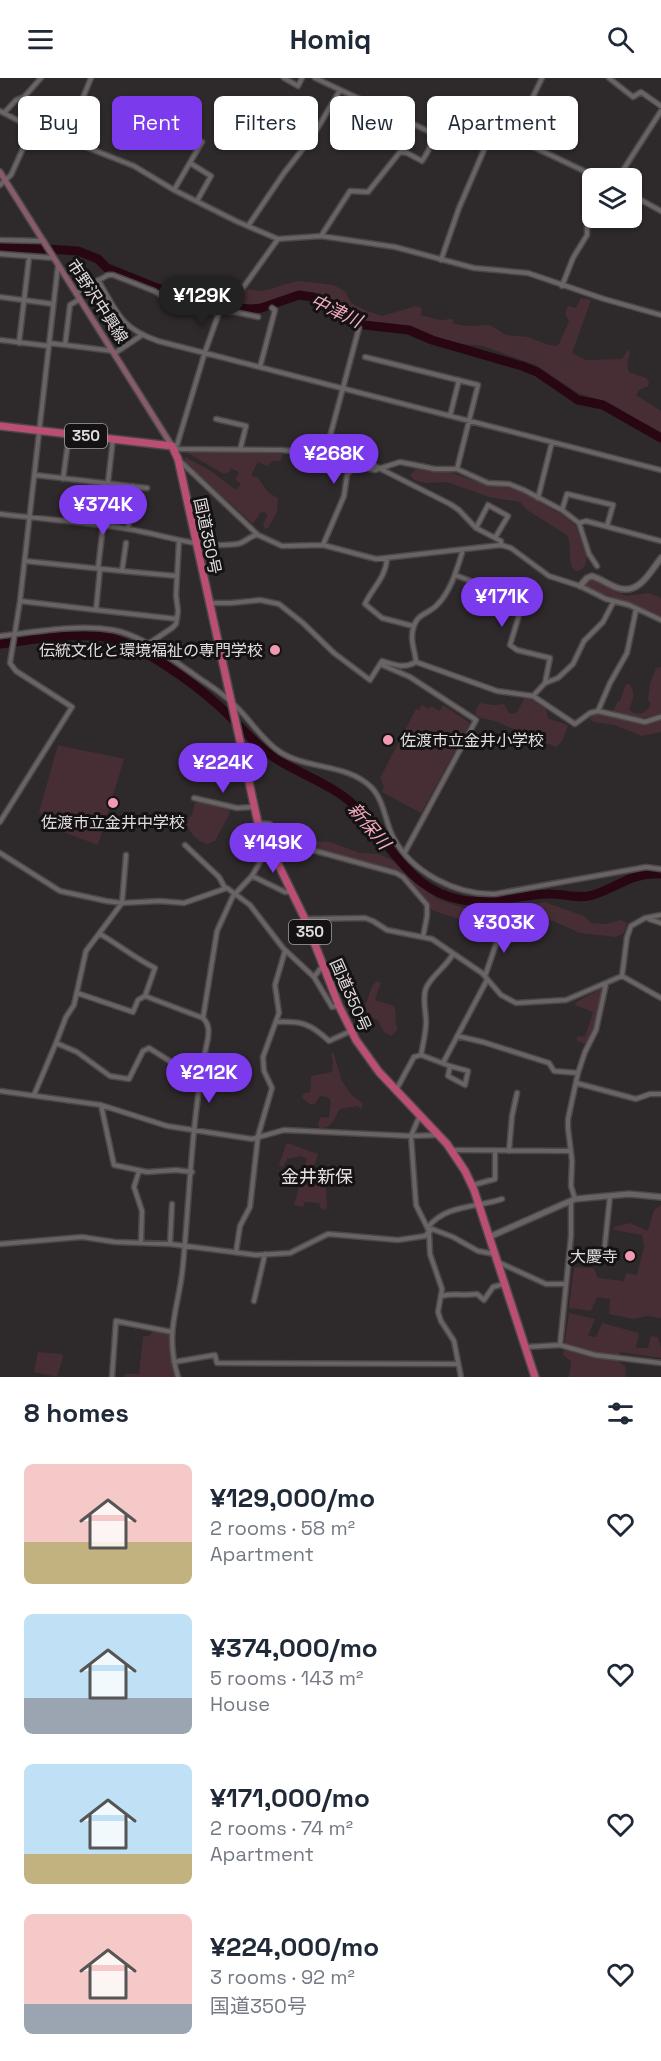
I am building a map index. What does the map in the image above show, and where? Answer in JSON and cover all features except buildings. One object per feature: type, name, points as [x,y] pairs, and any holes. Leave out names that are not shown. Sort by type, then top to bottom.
[{"type":"highway","name":"350","points":[[0,426],[172,446]]},
{"type":"highway","name":"国道350号","points":[[172,446],[178,459],[253,807],[265,841],[305,919],[351,1031],[371,1062],[452,1150],[472,1186],[535,1377]]},
{"type":"main road","name":"市野沢中興線","points":[[0,172],[3,183],[115,352],[172,446]]},
{"type":"street","points":[[18,121],[2,112],[16,100],[24,97],[41,78]]},
{"type":"street","points":[[84,96],[91,78]]},
{"type":"street","points":[[284,78],[298,86],[302,78]]},
{"type":"street","points":[[315,78],[427,129]]},
{"type":"street","points":[[533,96],[542,78]]},
{"type":"street","points":[[609,78],[633,97],[642,92],[661,106]]},
{"type":"street","points":[[248,226],[284,173],[313,136],[340,90]]},
{"type":"street","points":[[624,168],[661,111]]},
{"type":"street","points":[[3,183],[11,175],[22,150]]},
{"type":"street","points":[[93,150],[134,166],[174,190],[278,239],[290,236],[321,236],[395,247],[474,268],[528,273],[562,286],[661,315]]},
{"type":"street","points":[[174,190],[197,150]]},
{"type":"street","points":[[321,236],[350,191],[368,192],[400,152],[422,161],[428,150]]},
{"type":"street","points":[[441,260],[459,208],[484,150]]},
{"type":"street","points":[[540,150],[582,170]]},
{"type":"street","points":[[190,163],[211,176],[197,201]]},
{"type":"street","points":[[642,201],[661,211]]},
{"type":"street","points":[[562,286],[573,258],[587,235],[587,228]]},
{"type":"street","points":[[172,446],[177,445],[220,310],[229,299],[240,292],[278,239]]},
{"type":"street","points":[[0,240],[44,242]]},
{"type":"street","points":[[0,254],[29,258],[53,257]]},
{"type":"street","points":[[20,343],[29,258]]},
{"type":"street","points":[[0,822],[72,706],[16,671],[10,663],[21,601],[58,265]]},
{"type":"street","points":[[76,293],[108,275],[113,275],[154,291],[175,303],[201,305],[258,317]]},
{"type":"street","points":[[98,280],[122,320],[142,335],[661,470]]},
{"type":"street","points":[[0,297],[53,304]]},
{"type":"street","points":[[65,345],[70,305],[80,299]]},
{"type":"street","points":[[260,367],[275,310],[272,308]]},
{"type":"street","points":[[325,456],[359,328]]},
{"type":"street","points":[[0,340],[115,352],[142,335]]},
{"type":"street","points":[[365,357],[478,385],[457,469]]},
{"type":"street","points":[[450,416],[459,380]]},
{"type":"street","points":[[216,419],[246,426],[240,450]]},
{"type":"street","points":[[63,479],[69,434]]},
{"type":"street","points":[[96,610],[113,439]]},
{"type":"street","points":[[538,498],[552,442]]},
{"type":"street","points":[[172,446],[179,449],[281,450],[325,456],[334,461],[371,464],[440,501],[450,504],[476,528],[501,542],[501,545]]},
{"type":"street","points":[[178,459],[258,535],[286,547],[323,545],[376,560],[501,545],[511,548],[549,576],[629,605],[661,620]]},
{"type":"street","points":[[323,545],[344,496],[347,475],[355,468],[375,470],[400,462],[435,469],[457,469],[488,483],[516,486],[562,510],[579,523],[589,554],[597,566]]},
{"type":"street","points":[[34,475],[147,488]]},
{"type":"street","points":[[128,529],[133,486]]},
{"type":"street","points":[[562,510],[567,494],[613,505],[607,526]]},
{"type":"street","points":[[476,528],[488,505],[508,516],[495,538]]},
{"type":"street","points":[[0,514],[103,525],[205,545],[237,544],[258,535]]},
{"type":"street","points":[[579,523],[586,521],[661,541]]},
{"type":"street","points":[[148,644],[172,628],[177,619],[179,541]]},
{"type":"street","points":[[122,571],[126,543]]},
{"type":"street","points":[[416,663],[412,643],[414,626],[419,617],[436,607],[444,596],[455,575],[463,550]]},
{"type":"street","points":[[387,558],[381,582],[364,603],[382,618],[414,626]]},
{"type":"street","points":[[580,586],[586,578],[592,576],[617,588],[638,587],[661,558]]},
{"type":"street","points":[[25,561],[177,576]]},
{"type":"street","points":[[455,575],[501,592],[518,609],[520,612],[510,645],[517,650],[550,658],[545,683]]},
{"type":"street","points":[[208,603],[260,600],[274,602],[303,623],[334,654],[370,680],[382,661],[406,667],[416,663],[497,691],[533,696],[575,724],[590,713],[598,711],[645,722],[661,717]]},
{"type":"street","points":[[21,601],[177,619]]},
{"type":"street","points":[[533,696],[545,683],[558,678],[573,664],[584,641],[603,622],[614,601]]},
{"type":"street","points":[[598,711],[627,653],[636,610]]},
{"type":"street","points":[[0,636],[92,628],[116,631],[148,644],[231,704],[260,735],[280,752],[291,758],[352,774],[370,786],[377,794],[394,837],[405,852],[413,862],[435,879],[450,886],[484,894],[502,893],[646,867],[661,869]]},
{"type":"street","points":[[380,664],[410,677],[476,720],[405,852]]},
{"type":"street","points":[[194,798],[231,808],[253,807]]},
{"type":"street","points":[[258,823],[270,824],[276,831],[301,847],[332,854],[343,860],[389,870],[403,877],[427,905],[423,937]]},
{"type":"street","points":[[203,1018],[217,931],[235,893],[252,876],[260,862],[265,841]]},
{"type":"street","points":[[185,845],[219,877],[225,888],[235,893],[258,914],[285,950],[314,977],[332,1007],[339,1006]]},
{"type":"street","points":[[0,854],[60,891],[122,903],[160,901],[184,903],[225,888]]},
{"type":"street","points":[[33,1095],[77,993],[86,951],[122,903],[126,855]]},
{"type":"street","points":[[252,876],[285,892],[291,892]]},
{"type":"street","points":[[622,976],[628,930],[637,921],[661,915]]},
{"type":"street","points":[[305,919],[365,918],[387,930],[432,939],[476,968],[501,994],[516,1003],[566,1000],[622,976]]},
{"type":"street","points":[[645,918],[661,923]]},
{"type":"street","points":[[442,1064],[486,978],[503,924]]},
{"type":"street","points":[[77,993],[133,1012],[138,1000],[145,996],[155,968],[100,934]]},
{"type":"street","points":[[236,1252],[240,1226],[250,1207],[253,1194],[252,1182],[258,1136],[272,1088],[264,1071],[263,1057],[279,1013],[275,985],[285,950]]},
{"type":"street","points":[[421,1055],[426,1023],[424,996],[426,989],[453,954]]},
{"type":"street","points":[[314,977],[321,968]]},
{"type":"street","points":[[622,976],[661,999]]},
{"type":"street","points":[[560,1345],[573,1200],[568,1128],[578,1073],[596,1030],[606,983]]},
{"type":"street","points":[[145,996],[203,1018],[207,1022],[209,1031],[195,1130],[183,1272],[172,1332],[174,1362],[178,1377]]},
{"type":"street","points":[[276,1022],[304,1023],[313,1027],[329,1041],[351,1031]]},
{"type":"street","points":[[457,1036],[549,1063],[554,1071],[578,1073]]},
{"type":"street","points":[[56,1043],[77,1052],[110,1076],[129,1079],[143,1051],[149,1048],[184,1070],[202,1076]]},
{"type":"street","points":[[396,1090],[414,1057],[421,1055],[468,1071],[465,1085],[448,1076],[450,1066]]},
{"type":"street","points":[[576,1083],[636,1100],[650,1094],[661,1094]]},
{"type":"street","points":[[0,1091],[101,1105],[166,1126],[252,1139],[284,1130],[411,1136],[440,1135]]},
{"type":"street","points":[[509,1151],[512,1116],[517,1093]]},
{"type":"street","points":[[101,1105],[114,1165],[139,1171],[176,1170],[192,1173]]},
{"type":"street","points":[[421,1115],[411,1136],[416,1205],[428,1229],[430,1254],[437,1271],[442,1296],[438,1312],[454,1341],[461,1377]]},
{"type":"street","points":[[452,1150],[571,1151]]},
{"type":"street","points":[[472,1186],[494,1181],[495,1151]]},
{"type":"street","points":[[139,1171],[135,1187],[142,1210],[141,1243]]},
{"type":"street","points":[[489,1237],[573,1200],[638,1194],[661,1197]]},
{"type":"street","points":[[569,1254],[597,1257],[604,1253],[610,1196]]},
{"type":"street","points":[[0,1244],[82,1237],[236,1252],[290,1253],[328,1234],[398,1240],[425,1236],[428,1229],[444,1215],[461,1206],[501,1199]]},
{"type":"street","points":[[170,1244],[172,1204]]},
{"type":"street","points":[[428,1229],[453,1237],[478,1251],[495,1254]]},
{"type":"street","points":[[254,1302],[265,1254]]},
{"type":"street","points":[[497,1262],[546,1284],[566,1284]]},
{"type":"street","points":[[442,1296],[477,1294],[484,1300],[493,1287],[505,1284]]},
{"type":"street","points":[[112,1377],[116,1321],[172,1332]]},
{"type":"street","points":[[525,1347],[560,1345],[595,1355],[661,1363]]},
{"type":"street","points":[[174,1362],[215,1356],[217,1363],[458,1364]]},
{"type":"shaded area","points":[[300,281],[333,285],[345,291],[351,303],[382,316],[416,306],[422,308],[421,315],[440,320],[453,319],[453,323],[465,326],[490,325],[506,335],[528,337],[558,346],[569,321],[565,314],[568,306],[576,308],[581,298],[591,300],[572,353],[586,360],[622,359],[628,349],[629,372],[646,378],[649,382],[648,386],[639,390],[636,395],[661,411],[661,433],[601,400],[578,393],[536,365],[483,346],[430,337],[404,326],[365,323],[356,320],[329,300],[312,294],[292,293],[260,306],[232,304],[248,289],[268,290]]},
{"type":"shaded area","points":[[186,452],[282,454],[281,461],[273,461],[267,466],[258,462],[251,475],[258,478],[269,493],[278,498],[277,512],[268,528],[265,529],[263,524],[268,515],[264,512],[260,513],[253,524],[185,462],[185,457],[211,471],[236,490],[241,484],[235,479],[239,472],[231,468],[224,474]]},
{"type":"shaded area","points":[[416,469],[449,472],[483,484],[518,489],[576,526],[587,558],[585,565],[581,570],[576,571],[571,565],[567,535],[527,510],[520,502],[489,497],[447,482],[425,483],[414,480],[410,475]]},
{"type":"shaded area","points":[[590,581],[595,581],[626,596],[649,593],[661,598],[661,618],[628,602],[591,590],[586,585]]},
{"type":"shaded area","points":[[661,667],[661,714],[642,717],[613,711],[620,701],[626,684],[629,684],[633,694],[629,710],[639,714],[647,710],[651,704],[648,700],[650,684],[656,668]]},
{"type":"shaded area","points":[[524,699],[530,699],[546,709],[548,718],[568,726],[562,741],[556,747],[476,715],[476,709],[480,703],[504,704],[509,713],[513,714],[517,712]]},
{"type":"shaded area","points":[[422,705],[429,709],[431,706],[440,711],[443,705],[470,723],[421,813],[382,792],[384,786],[380,778],[416,709],[419,710]]},
{"type":"shaded area","points":[[599,714],[638,724],[661,720],[661,732],[642,736],[590,719],[592,715]]},
{"type":"shaded area","points":[[58,745],[124,759],[98,845],[58,830],[39,812]]},
{"type":"shaded area","points":[[195,803],[229,810],[230,813],[215,841],[207,844],[194,836],[186,823]]},
{"type":"shaded area","points":[[291,833],[307,841],[330,842],[360,853],[379,854],[395,862],[437,899],[463,908],[495,911],[544,902],[584,916],[592,923],[606,924],[621,920],[627,923],[624,933],[616,937],[580,933],[553,921],[522,917],[487,922],[484,928],[432,910],[417,888],[398,871],[306,846],[291,838]]},
{"type":"shaded area","points":[[377,981],[381,983],[375,1000],[394,1006],[395,1009],[398,1029],[391,1036],[384,1032],[378,1020],[372,1018],[358,1025],[355,1020],[365,1007],[372,986]]},
{"type":"shaded area","points":[[603,988],[592,1035],[585,1044],[576,1040],[578,1036],[585,1037],[593,1012],[575,1005],[576,1002]]},
{"type":"shaded area","points":[[333,1052],[342,1081],[350,1093],[363,1104],[361,1109],[357,1106],[340,1109],[330,1125],[320,1128],[318,1125],[320,1117],[329,1118],[331,1102],[328,1097],[320,1096],[315,1104],[310,1104],[302,1098],[303,1094],[310,1092],[311,1076],[332,1072],[331,1054]]},
{"type":"shaded area","points":[[286,1144],[318,1154],[311,1176],[312,1183],[326,1186],[327,1207],[325,1210],[321,1209],[319,1203],[305,1202],[303,1207],[294,1205],[307,1159],[301,1156],[287,1159],[281,1167],[279,1165]]},
{"type":"shaded area","points":[[661,1205],[661,1318],[648,1316],[633,1319],[609,1314],[610,1299],[597,1297],[591,1311],[569,1308],[574,1267],[594,1268],[598,1278],[624,1281],[626,1273],[637,1275],[644,1246],[642,1235],[614,1230],[614,1227],[630,1223],[648,1231],[654,1210]]},
{"type":"shaded area","points":[[569,1313],[595,1319],[588,1336],[596,1337],[602,1323],[639,1333],[636,1348],[648,1348],[651,1336],[658,1337],[661,1358],[620,1352],[619,1362],[625,1366],[626,1377],[569,1377],[571,1361],[563,1355]]},
{"type":"shaded area","points":[[153,1331],[169,1335],[169,1349],[176,1377],[124,1377],[125,1374],[139,1374],[143,1336],[149,1336]]},
{"type":"shaded area","points":[[38,1352],[62,1354],[57,1377],[34,1372]]},
{"type":"waterway","name":"中津川","points":[[0,246],[78,251],[98,259],[107,268],[177,296],[237,308],[261,308],[299,295],[313,297],[326,302],[353,321],[364,325],[409,330],[432,340],[537,372],[578,400],[603,405],[661,438]]},
{"type":"waterway","name":"新保川","points":[[0,644],[52,637],[91,636],[117,640],[148,654],[208,697],[272,756],[329,787],[350,802],[410,872],[435,891],[450,897],[487,901],[548,894],[587,896],[641,875],[661,874]]},
{"type":"place","name":"伝統文化と環境福祉の専門学校","points":[[275,650]]},
{"type":"place","name":"佐渡市立金井小学校","points":[[388,740]]},
{"type":"place","name":"佐渡市立金井中学校","points":[[113,803]]},
{"type":"place","name":"大慶寺","points":[[630,1256]]},
{"type":"district","name":"金井新保","points":[[317,1177]]}]
